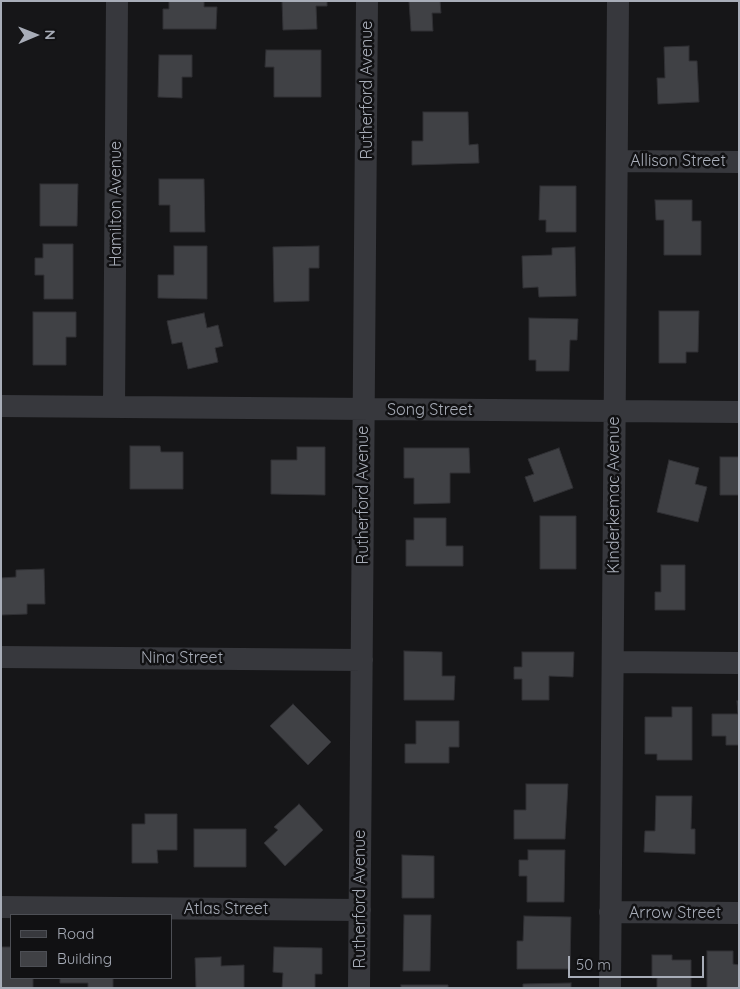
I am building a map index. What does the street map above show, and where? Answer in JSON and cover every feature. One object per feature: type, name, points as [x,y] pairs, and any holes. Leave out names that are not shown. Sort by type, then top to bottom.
[{"type":"street","name":"Hamilton Avenue","points":[[114,407],[117,1]]},
{"type":"street","name":"Rutherford Avenue","points":[[360,988],[367,1]]},
{"type":"street","name":"Kinderkemac Avenue","points":[[610,988],[618,1]]},
{"type":"street","name":"Allison Street","points":[[617,161],[739,162]]},
{"type":"street","name":"Song Street","points":[[1,406],[739,412]]},
{"type":"street","name":"Nina Street","points":[[1,657],[362,660]]},
{"type":"street","points":[[613,662],[739,663]]},
{"type":"street","name":"Atlas Street","points":[[1,907],[360,910]]},
{"type":"street","name":"Arrow Street","points":[[610,912],[739,913]]},
{"type":"building","points":[[169,1],[204,1],[204,7],[217,7],[216,29],[163,29],[163,9],[169,9]]},
{"type":"building","points":[[282,1],[327,1],[327,6],[316,6],[317,29],[283,30]]},
{"type":"building","points":[[409,1],[440,1],[441,13],[432,13],[433,31],[411,31]]},
{"type":"building","points":[[689,46],[689,61],[697,61],[699,102],[658,104],[657,78],[665,78],[664,47]]},
{"type":"building","points":[[266,50],[321,50],[321,97],[274,97],[274,67],[265,67]]},
{"type":"building","points":[[159,55],[192,55],[192,77],[182,77],[182,98],[158,97]]},
{"type":"building","points":[[423,112],[468,112],[469,145],[478,144],[479,163],[412,165],[412,141],[423,141]]},
{"type":"building","points":[[159,179],[204,179],[205,232],[170,232],[170,205],[159,205]]},
{"type":"building","points":[[40,184],[78,184],[77,226],[40,226]]},
{"type":"building","points":[[540,186],[576,186],[576,232],[546,232],[546,220],[539,220]]},
{"type":"building","points":[[655,200],[692,200],[692,221],[701,221],[701,255],[664,255],[664,220],[656,220]]},
{"type":"building","points":[[43,244],[73,244],[73,299],[44,299],[44,275],[35,275],[35,258],[43,258]]},
{"type":"building","points":[[174,246],[207,246],[207,299],[158,298],[158,275],[174,275]]},
{"type":"building","points":[[319,246],[319,268],[309,268],[309,301],[274,302],[273,247]]},
{"type":"building","points":[[575,247],[576,296],[539,297],[538,287],[523,288],[522,256],[552,255],[552,248]]},
{"type":"building","points":[[659,311],[699,311],[698,352],[686,352],[686,363],[659,363]]},
{"type":"building","points":[[33,312],[76,312],[76,337],[66,337],[66,365],[33,365]]},
{"type":"building","points":[[204,313],[207,328],[218,325],[223,346],[215,348],[218,362],[188,369],[182,342],[172,344],[167,321]]},
{"type":"building","points":[[529,318],[578,319],[577,340],[570,340],[569,371],[536,371],[536,360],[529,360]]},
{"type":"building","points":[[130,446],[160,446],[161,452],[183,452],[183,489],[130,489]]},
{"type":"building","points":[[297,447],[325,447],[325,495],[271,494],[271,460],[297,460]]},
{"type":"building","points":[[404,448],[469,448],[470,473],[450,473],[450,503],[414,504],[414,478],[404,478]]},
{"type":"building","points":[[559,448],[573,488],[534,502],[525,477],[534,474],[528,459]]},
{"type":"building","points":[[720,457],[739,457],[739,495],[720,495]]},
{"type":"building","points":[[669,460],[699,468],[695,484],[707,487],[698,522],[657,512]]},
{"type":"building","points":[[540,516],[576,516],[576,569],[540,569]]},
{"type":"building","points":[[414,518],[446,518],[446,546],[463,546],[463,566],[406,566],[406,540],[414,540]]},
{"type":"building","points":[[661,565],[685,565],[685,610],[655,610],[655,592],[661,592]]},
{"type":"building","points":[[44,569],[45,604],[27,604],[27,614],[1,615],[1,578],[16,577],[16,570]]},
{"type":"building","points":[[404,651],[442,652],[442,676],[455,676],[454,700],[404,700]]},
{"type":"building","points":[[522,652],[574,652],[573,677],[549,676],[549,700],[522,700],[522,679],[514,679],[514,667],[522,667]]},
{"type":"building","points":[[737,701],[739,701],[739,745],[726,745],[726,736],[712,736],[712,714],[738,714]]},
{"type":"building","points":[[293,704],[331,742],[308,765],[270,726]]},
{"type":"building","points":[[672,707],[692,707],[692,760],[657,760],[657,754],[645,754],[645,717],[672,717]]},
{"type":"building","points":[[416,721],[459,721],[459,747],[449,747],[449,763],[405,763],[405,744],[416,744]]},
{"type":"building","points":[[526,784],[568,784],[565,839],[514,839],[514,810],[526,810]]},
{"type":"building","points":[[656,796],[692,796],[691,829],[695,829],[695,854],[644,852],[645,831],[655,831]]},
{"type":"building","points":[[299,804],[323,830],[285,866],[264,843],[278,830],[274,827]]},
{"type":"building","points":[[145,814],[177,814],[177,850],[157,850],[158,863],[132,863],[132,824],[145,824]]},
{"type":"building","points":[[194,829],[246,829],[246,867],[194,867]]},
{"type":"building","points":[[528,850],[565,850],[564,902],[527,902],[527,876],[519,876],[519,860],[528,860]]},
{"type":"building","points":[[402,855],[434,856],[434,898],[402,898]]},
{"type":"building","points":[[404,915],[431,915],[430,971],[403,971]]},
{"type":"building","points":[[524,916],[571,917],[570,969],[517,969],[517,941],[523,941]]},
{"type":"building","points":[[1,947],[10,947],[10,979],[33,979],[33,988],[1,988]]},
{"type":"building","points":[[274,947],[322,948],[322,974],[315,974],[315,988],[282,988],[283,973],[273,972]]},
{"type":"building","points":[[707,951],[733,951],[733,964],[739,965],[739,988],[707,988]]},
{"type":"building","points":[[652,955],[672,955],[672,960],[691,960],[691,988],[657,988],[657,978],[652,978]]},
{"type":"building","points":[[221,957],[221,966],[244,965],[244,988],[196,988],[195,958]]},
{"type":"building","points":[[60,979],[113,979],[113,988],[88,988],[88,983],[60,983]]},
{"type":"building","points":[[571,983],[571,988],[523,988],[523,984]]},
{"type":"building","points":[[401,985],[448,985],[448,988],[401,988]]}]
